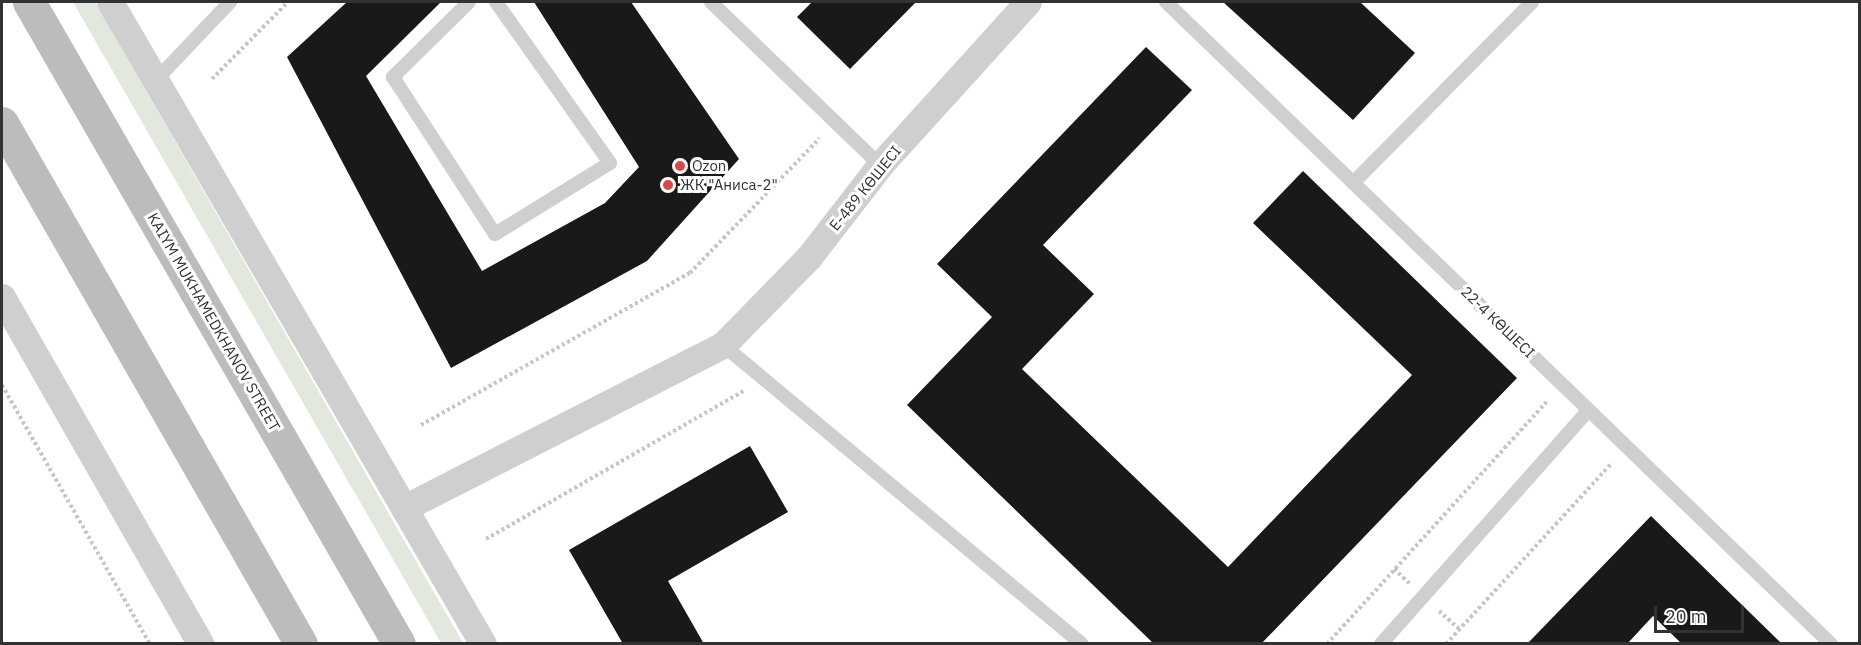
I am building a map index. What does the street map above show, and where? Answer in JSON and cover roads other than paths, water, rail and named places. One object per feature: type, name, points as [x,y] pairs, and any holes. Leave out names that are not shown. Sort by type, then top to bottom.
[{"type":"main road","name":"KAIYM MUKHAMEDKHANOV STREET","points":[[29,2],[399,644]]},
{"type":"main road","points":[[2,123],[301,644]]},
{"type":"street","points":[[110,2],[483,644]]},
{"type":"street","name":"Е-489 КӨШЕСІ","points":[[404,508],[723,345],[809,257],[880,165],[1026,2]]},
{"type":"street","points":[[2,297],[201,644]]},
{"type":"lane","points":[[156,80],[230,2]]},
{"type":"lane","points":[[469,2],[393,77],[495,234],[610,163],[496,2]]},
{"type":"lane","points":[[711,2],[880,165]]},
{"type":"lane","name":"22-4 КӨШЕСІ","points":[[1166,2],[1831,644]]},
{"type":"lane","points":[[1353,183],[1532,2]]},
{"type":"lane","points":[[723,345],[1082,644]]},
{"type":"lane","points":[[1381,644],[1589,410]]},
{"type":"place","name":"Ozon","points":[[680,166]]},
{"type":"place","name":"ЖК \"Аниса-2\"","points":[[668,185]]}]
